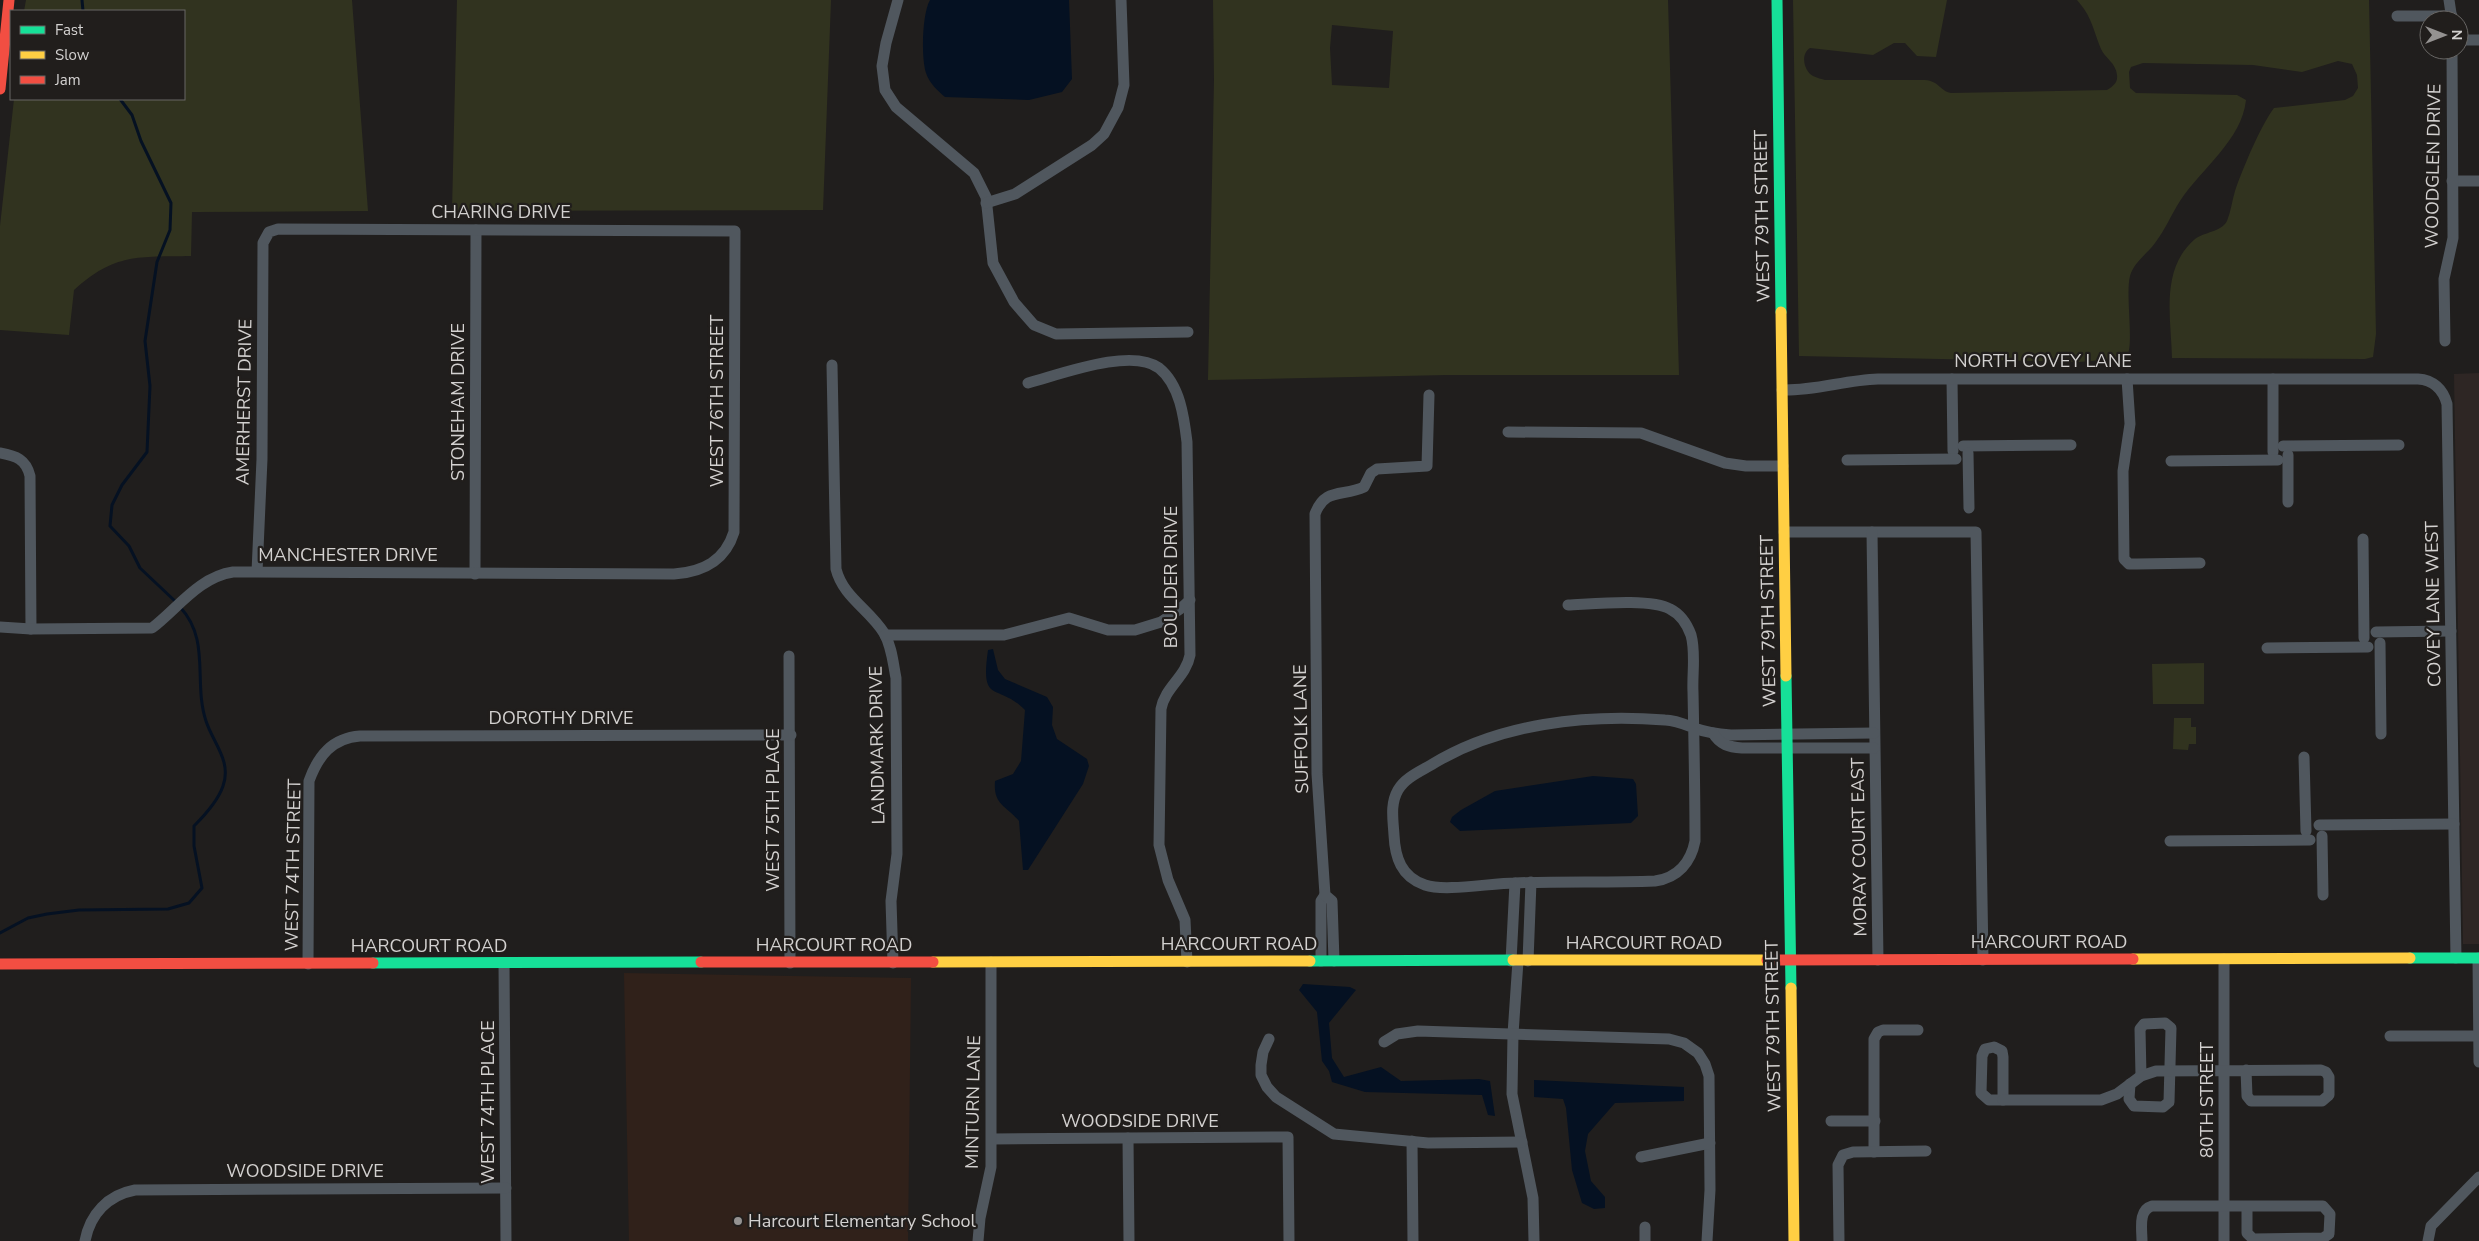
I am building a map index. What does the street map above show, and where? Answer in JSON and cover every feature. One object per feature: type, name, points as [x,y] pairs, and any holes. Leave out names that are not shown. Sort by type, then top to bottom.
[{"type":"street","points":[[0,89],[9,0]]},
{"type":"street","points":[[898,0],[882,66],[885,90],[896,107],[974,173],[986,203],[993,263],[1014,302],[1034,325],[1056,334],[1188,332]]},
{"type":"street","points":[[986,203],[1015,194],[1092,145],[1104,134],[1118,108],[1124,84],[1121,0]]},
{"type":"street","name":"WEST 79TH STREET","points":[[1776,0],[1794,1241]]},
{"type":"street","points":[[2397,16],[2419,17]]},
{"type":"street","name":"WOODGLEN DRIVE","points":[[2445,341],[2444,279],[2453,238],[2452,60]]},
{"type":"street","points":[[2452,181],[2479,181]]},
{"type":"street","name":"CHARING DRIVE","points":[[267,233],[278,229],[735,231]]},
{"type":"street","name":"STONEHAM DRIVE","points":[[475,574],[476,230]]},
{"type":"street","name":"WEST 76TH STREET","points":[[714,563],[722,556],[730,544],[734,532],[735,231]]},
{"type":"street","name":"AMERHERST DRIVE","points":[[257,572],[262,459],[263,243],[267,233]]},
{"type":"street","name":"BOULDER DRIVE","points":[[1028,383],[1105,362],[1140,362],[1157,367],[1174,389],[1181,406],[1187,432],[1190,600],[1189,659],[1185,669],[1165,694],[1160,709],[1159,834],[1163,863],[1185,920],[1187,962]]},
{"type":"street","name":"LANDMARK DRIVE","points":[[832,365],[836,569],[844,590],[885,635],[892,656],[896,678],[897,854],[891,901],[893,963]]},
{"type":"street","name":"NORTH COVEY LANE","points":[[1782,390],[1809,390],[1869,379],[2304,379]]},
{"type":"street","points":[[1952,379],[1968,508]]},
{"type":"street","points":[[2127,379],[2130,424],[2123,471],[2122,555],[2129,564],[2200,563]]},
{"type":"street","points":[[2273,379],[2280,453],[2288,502]]},
{"type":"street","name":"COVEY LANE WEST","points":[[2304,379],[2418,379],[2431,382],[2442,391],[2448,404],[2456,958]]},
{"type":"street","name":"SUFFOLK LANE","points":[[1334,961],[1332,901],[1325,895],[1317,774],[1315,514],[1320,503],[1326,497],[1364,487],[1371,473],[1376,469],[1427,466],[1429,395]]},
{"type":"street","points":[[1508,432],[1641,433],[1724,463],[1746,466],[1783,466]]},
{"type":"street","points":[[1847,460],[2071,445]]},
{"type":"street","points":[[2171,461],[2399,445]]},
{"type":"street","points":[[0,453],[22,460],[27,466],[30,476],[31,629]]},
{"type":"street","points":[[1784,532],[1976,532],[1983,960]]},
{"type":"street","name":"MORAY COURT EAST","points":[[1872,532],[1878,960]]},
{"type":"street","points":[[2363,538],[2366,642]]},
{"type":"street","name":"MANCHESTER DRIVE","points":[[0,627],[31,629],[152,628],[185,597],[219,574],[257,572],[674,574],[697,570],[714,563]]},
{"type":"street","points":[[885,635],[1004,635],[1069,618],[1108,630],[1135,630],[1161,622],[1190,600]]},
{"type":"street","points":[[1568,604],[1656,604],[1671,609],[1683,620],[1693,644],[1694,728],[1695,841],[1691,856],[1683,868],[1669,878],[1655,881],[1531,882],[1427,886],[1414,881],[1404,872],[1397,860],[1394,846],[1392,808],[1401,786],[1409,778],[1444,757],[1473,743],[1504,733],[1580,720],[1664,720],[1681,722],[1694,728],[1712,733],[1731,735],[1874,733]]},
{"type":"street","points":[[2366,642],[2369,631],[2378,637],[2451,631]]},
{"type":"street","points":[[2267,648],[2366,642],[2376,647],[2378,637]]},
{"type":"street","points":[[2378,637],[2381,734]]},
{"type":"street","name":"WEST 75TH PLACE","points":[[789,656],[791,736],[790,963]]},
{"type":"street","points":[[1712,733],[1718,742],[1730,747],[1787,749],[1874,748]]},
{"type":"street","name":"DOROTHY DRIVE","points":[[334,744],[348,738],[360,736],[791,736]]},
{"type":"street","name":"WEST 74TH STREET","points":[[308,964],[310,781],[318,760],[334,744]]},
{"type":"street","points":[[2304,757],[2308,836]]},
{"type":"street","points":[[2320,830],[2454,824]]},
{"type":"street","points":[[2170,841],[2308,836],[2317,840],[2320,830]]},
{"type":"street","points":[[2320,830],[2323,895]]},
{"type":"street","points":[[1531,882],[1519,961],[1513,1034],[1512,1094],[1533,1198],[1534,1241]]},
{"type":"street","points":[[1515,883],[1519,961]]},
{"type":"street","points":[[1322,961],[1321,901],[1325,895]]},
{"type":"street","points":[[2478,958],[2479,1062]]},
{"type":"street","name":"HARCOURT ROAD","points":[[0,964],[2478,958]]},
{"type":"street","name":"80TH STREET","points":[[2224,959],[2224,1241]]},
{"type":"street","name":"MINTURN LANE","points":[[978,1241],[980,1218],[992,1167],[991,962]]},
{"type":"street","name":"WEST 74TH PLACE","points":[[504,963],[506,1241]]},
{"type":"street","points":[[2130,1084],[2129,1099],[2132,1106],[2165,1106],[2170,1100],[2169,1026],[2164,1023],[2147,1023],[2140,1029],[2141,1076]]},
{"type":"street","points":[[1874,1152],[1875,1038],[1883,1030],[1918,1030]]},
{"type":"street","points":[[1384,1042],[1393,1035],[1413,1031],[1670,1039],[1687,1044],[1702,1058],[1709,1076],[1710,1143],[1707,1241]]},
{"type":"street","points":[[2390,1036],[2479,1036]]},
{"type":"street","points":[[1269,1039],[1263,1052],[1261,1075],[1267,1087],[1276,1097],[1334,1134],[1412,1141],[1522,1142]]},
{"type":"street","points":[[2003,1100],[2101,1100],[2116,1094],[2141,1076],[2156,1071],[2171,1070],[2246,1070],[2324,1071],[2329,1077],[2329,1095],[2322,1101],[2251,1101],[2247,1096],[2246,1070]]},
{"type":"street","points":[[1831,1121],[1875,1121]]},
{"type":"street","name":"WOODSIDE DRIVE","points":[[992,1139],[1288,1137],[1289,1241]]},
{"type":"street","points":[[1128,1138],[1129,1241]]},
{"type":"street","points":[[1412,1141],[1413,1241]]},
{"type":"street","points":[[1641,1157],[1710,1143]]},
{"type":"street","points":[[1839,1241],[1839,1160],[1850,1152],[1926,1151]]},
{"type":"street","points":[[2428,1241],[2431,1226],[2479,1177]]},
{"type":"street","name":"WOODSIDE DRIVE","points":[[85,1241],[91,1223],[106,1202],[121,1193],[143,1189],[506,1188]]},
{"type":"street","points":[[2142,1241],[2142,1215],[2148,1207],[2323,1206],[2330,1214],[2328,1234],[2323,1238],[2251,1238],[2247,1233],[2247,1207]]},
{"type":"street","points":[[1645,1227],[1645,1241]]},
{"type":"shaded area","points":[[2479,373],[2479,944],[2463,944],[2454,374]]},
{"type":"shaded area","points":[[624,973],[911,978],[908,1241],[629,1241]]},
{"type":"green space","points":[[26,0],[352,0],[368,211],[192,212],[191,256],[142,257],[115,263],[102,269],[74,290],[69,335],[0,330],[0,226],[14,100],[185,100],[185,10],[24,10]]},
{"type":"green space","points":[[457,0],[831,0],[823,210],[452,211]]},
{"type":"green space","points":[[1213,0],[1668,0],[1679,375],[1447,375],[1208,380],[1214,80]],"holes":[[[1332,25],[1393,31],[1389,88],[1332,85],[1330,48]]]},
{"type":"green space","points":[[1793,0],[1947,0],[1936,57],[1917,56],[1905,43],[1894,43],[1873,55],[1810,48],[1805,54],[1804,62],[1810,74],[1825,80],[1925,80],[1933,82],[1951,93],[2107,90],[2117,80],[2116,71],[2101,49],[2089,18],[2077,0],[2369,0],[2376,334],[2373,357],[2365,359],[2172,358],[2170,294],[2176,264],[2195,239],[2217,230],[2227,221],[2235,191],[2247,160],[2274,108],[2345,100],[2353,96],[2358,88],[2357,75],[2352,64],[2338,61],[2302,72],[2253,65],[2143,63],[2131,67],[2129,72],[2130,88],[2136,93],[2237,95],[2246,100],[2243,115],[2229,141],[2180,201],[2159,238],[2132,271],[2129,285],[2130,343],[2126,358],[2079,362],[1799,356]]},
{"type":"green space","points":[[2204,663],[2204,704],[2153,704],[2152,664]]},
{"type":"green space","points":[[2174,718],[2191,718],[2191,727],[2196,727],[2196,744],[2189,744],[2188,750],[2173,749]]},
{"type":"water","points":[[930,0],[1069,0],[1072,79],[1062,92],[1029,100],[945,97],[930,80],[924,66],[924,25]]},
{"type":"water","points":[[993,649],[998,670],[1005,679],[1047,697],[1053,707],[1052,725],[1057,739],[1087,759],[1089,766],[1083,784],[1028,870],[1023,870],[1019,821],[998,800],[995,789],[995,781],[1013,774],[1021,761],[1025,710],[989,686],[986,679],[986,668],[988,650]]},
{"type":"water","points":[[1593,776],[1633,779],[1636,784],[1638,816],[1631,823],[1460,831],[1450,822],[1452,817],[1461,810],[1495,791]]},
{"type":"water","points":[[1303,984],[1350,987],[1356,990],[1329,1023],[1332,1058],[1344,1077],[1381,1067],[1401,1081],[1479,1079],[1490,1081],[1495,1116],[1488,1115],[1482,1095],[1365,1092],[1332,1082],[1329,1071],[1322,1061],[1317,1012],[1299,990]]},
{"type":"water","points":[[1534,1080],[1684,1087],[1684,1101],[1615,1103],[1588,1134],[1585,1151],[1591,1181],[1605,1197],[1605,1208],[1594,1209],[1582,1203],[1572,1170],[1566,1108],[1563,1099],[1534,1097]]},
{"type":"waterway","points":[[82,0],[83,10]]},
{"type":"waterway","points":[[121,100],[132,115],[141,141],[171,203],[170,230],[157,262],[145,341],[150,386],[147,452],[122,485],[112,505],[110,526],[129,546],[140,568],[176,602]]},
{"type":"waterway","points":[[0,933],[28,918],[47,914],[79,910],[168,909],[189,903],[202,888],[194,846],[194,826],[218,797],[223,786],[225,768],[202,706],[200,662],[195,633],[180,607]]},
{"type":"traffic: fast","points":[[1777,0],[1781,312]]},
{"type":"traffic: fast","points":[[1786,676],[1791,988]]},
{"type":"traffic: fast","points":[[2410,958],[2479,958]]},
{"type":"traffic: fast","points":[[1310,961],[1513,960]]},
{"type":"traffic: fast","points":[[373,963],[701,962]]},
{"type":"traffic: slow","points":[[1781,312],[1786,676]]},
{"type":"traffic: slow","points":[[2133,959],[2410,958]]},
{"type":"traffic: slow","points":[[1513,960],[1767,960]]},
{"type":"traffic: slow","points":[[933,962],[1310,961]]},
{"type":"traffic: slow","points":[[1791,988],[1794,1241]]},
{"type":"traffic: jam","points":[[0,89],[9,0]]},
{"type":"traffic: jam","points":[[1767,960],[2133,959]]},
{"type":"traffic: jam","points":[[701,962],[933,962]]},
{"type":"traffic: jam","points":[[0,964],[373,963]]},
{"type":"place","name":"Harcourt Elementary School","points":[[738,1221]]}]
